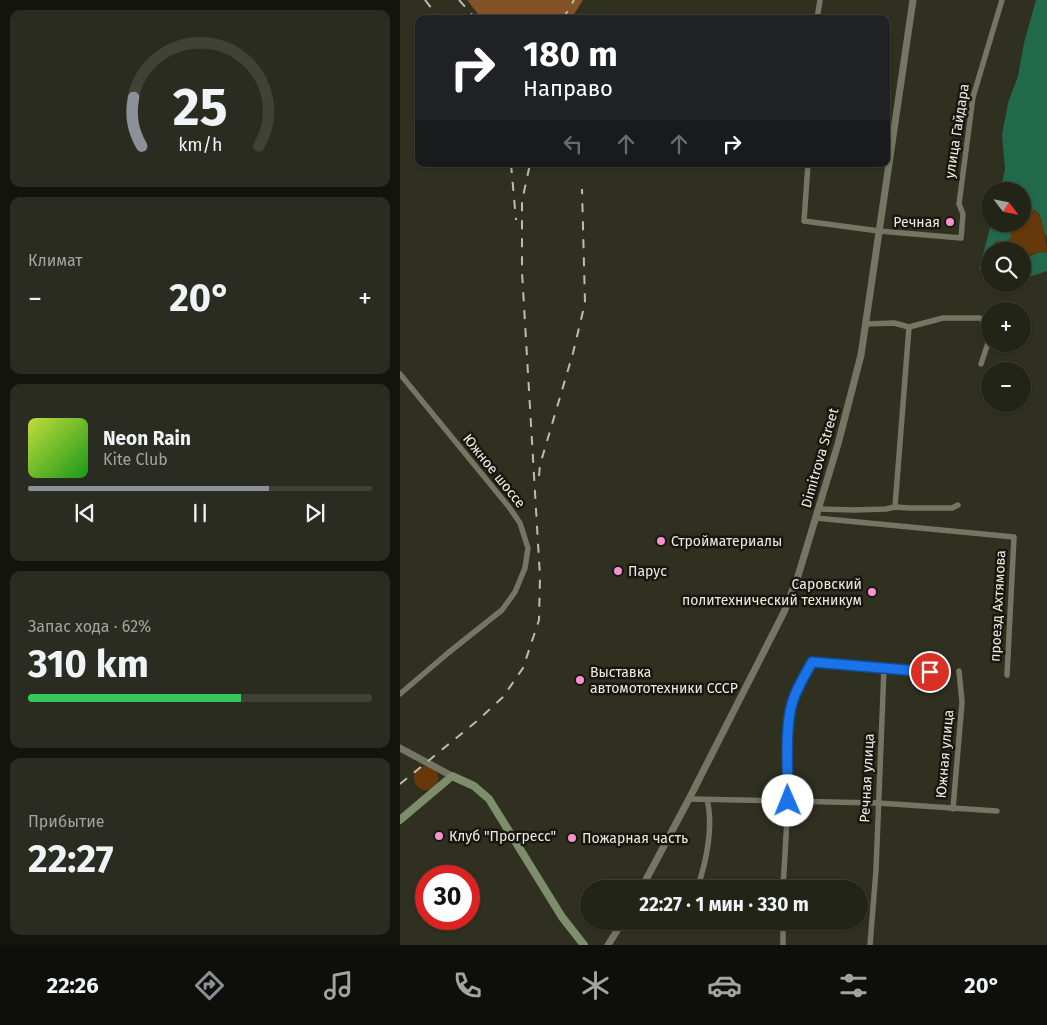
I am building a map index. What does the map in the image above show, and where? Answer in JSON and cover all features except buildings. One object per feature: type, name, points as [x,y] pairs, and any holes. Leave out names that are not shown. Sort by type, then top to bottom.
[{"type":"main road","points":[[400,820],[452,776],[474,786],[489,799],[562,917],[584,945]]},
{"type":"street","points":[[818,15],[820,0]]},
{"type":"street","name":"Dimitrova Street","points":[[890,156],[913,0]]},
{"type":"street","name":"улица Гайдара","points":[[879,231],[960,238],[963,214],[959,204],[973,97],[1002,0]]},
{"type":"street","points":[[808,167],[804,221],[879,231]]},
{"type":"street","name":"Dimitrova Street","points":[[646,880],[788,604],[816,518],[861,355],[888,167]]},
{"type":"street","points":[[865,324],[894,323],[909,327],[943,318],[980,318],[986,323],[988,343],[982,362]]},
{"type":"street","points":[[896,506],[909,327]]},
{"type":"street","name":"Южное шоссе","points":[[400,374],[509,507],[520,523],[528,548],[525,568],[515,592],[502,610],[400,694]]},
{"type":"street","points":[[818,509],[886,509],[896,506],[942,509],[958,505]]},
{"type":"street","name":"проезд Ахтямова","points":[[816,518],[1014,537],[1007,676]]},
{"type":"street","points":[[784,880],[790,711],[797,689],[812,662],[939,672]]},
{"type":"street","name":"Речная улица","points":[[870,945],[876,870],[884,668]]},
{"type":"street","name":"Южная улица","points":[[953,809],[962,702],[958,672]]},
{"type":"street","points":[[400,748],[452,776]]},
{"type":"street","points":[[689,799],[878,803],[997,811]]},
{"type":"street","points":[[700,880],[704,869],[710,824],[707,800]]},
{"type":"street","points":[[608,945],[617,930]]},
{"type":"street","points":[[783,930],[783,945]]},
{"type":"shaded area","points":[[467,0],[583,0],[574,15],[479,15]]},
{"type":"shaded area","points":[[1036,0],[1047,0],[1047,238],[1041,217],[1031,209],[1031,182],[1002,182],[1005,170],[1002,135],[1008,103],[1018,76],[1024,43]]},
{"type":"shaded area","points":[[1031,209],[1038,213],[1044,229],[1047,253],[1031,255],[1031,242],[996,242],[1007,241],[1008,232],[1031,232]]},
{"type":"shaded area","points":[[989,232],[1010,232],[1011,237],[1007,241],[986,242]]},
{"type":"shaded area","points":[[1041,252],[1047,253],[1047,271],[1031,276],[1031,256]]},
{"type":"shaded area","points":[[426,766],[434,770],[438,778],[434,786],[426,790],[418,786],[414,778],[418,770]]},
{"type":"railway","points":[[425,0],[437,15]]},
{"type":"railway","points":[[459,0],[472,15]]},
{"type":"railway","points":[[565,15],[574,0]]},
{"type":"railway","points":[[511,167],[516,220]]},
{"type":"railway","points":[[400,784],[477,721],[503,697],[523,668],[539,620],[540,577],[522,272],[522,201],[529,167]]},
{"type":"railway","points":[[539,476],[540,465],[573,353],[585,303],[582,189]]},
{"type":"place","name":"Речная","points":[[950,222]]},
{"type":"place","name":"Стройматериалы","points":[[661,541]]},
{"type":"place","name":"Парус","points":[[618,571]]},
{"type":"place","name":"Саровский политехнический техникум","points":[[872,592]]},
{"type":"place","name":"Выставка автомототехники СССР","points":[[580,680]]},
{"type":"place","name":"Клуб \"Прогресс\"","points":[[439,836]]},
{"type":"place","name":"Пожарная часть","points":[[572,838]]},
{"type":"route","points":[[788,801],[787,753],[790,711],[797,689],[812,662],[930,672]]}]
